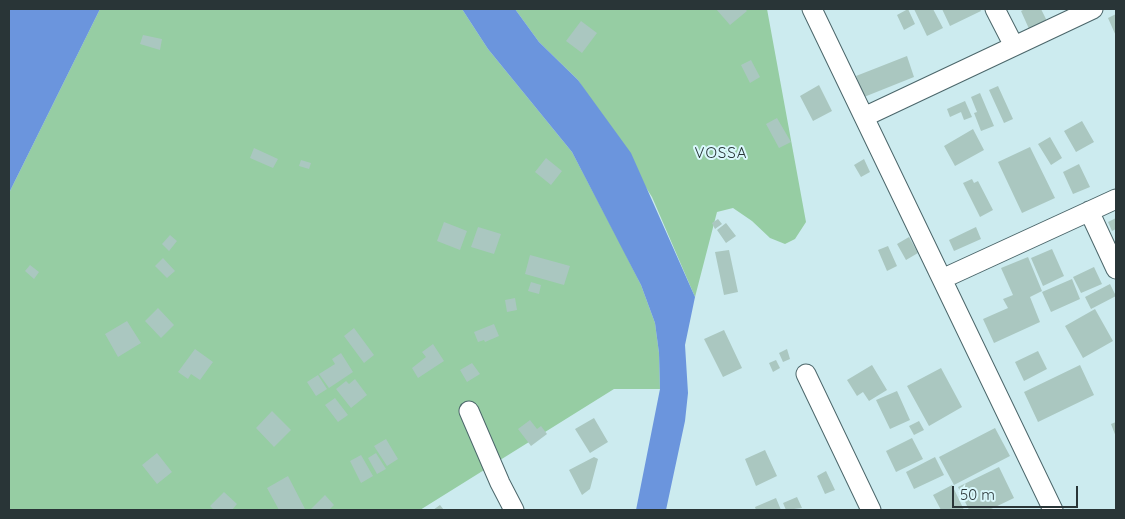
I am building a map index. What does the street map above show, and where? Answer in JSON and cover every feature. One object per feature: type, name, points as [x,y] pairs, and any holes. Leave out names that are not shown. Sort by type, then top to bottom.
[{"type":"street","points":[[812,9],[1054,510]]},
{"type":"street","points":[[995,9],[1014,46]]},
{"type":"street","points":[[864,117],[1093,9]]},
{"type":"street","points":[[942,279],[1116,198]]},
{"type":"street","points":[[1089,211],[1116,269]]},
{"type":"street","points":[[806,374],[871,510]]},
{"type":"street","points":[[469,411],[500,483],[514,510]]},
{"type":"green space","points":[[100,9],[462,9],[488,49],[572,152],[623,249],[641,285],[655,323],[659,353],[660,389],[614,389],[420,510],[9,510],[9,193]]},
{"type":"green space","points":[[515,9],[767,9],[806,222],[795,239],[785,244],[770,238],[752,221],[733,208],[717,212],[695,297],[652,197],[578,80],[539,42]]},
{"type":"water","points":[[9,9],[100,9],[9,193]]},
{"type":"water","points":[[462,9],[515,9],[539,42],[578,80],[631,153],[695,297],[685,345],[688,393],[685,421],[666,510],[636,510],[660,389],[659,353],[655,323],[641,285],[572,152],[488,49]]},
{"type":"building","points":[[716,9],[745,9],[747,11],[730,25]]},
{"type":"building","points":[[908,9],[915,24],[904,30],[897,15]]},
{"type":"building","points":[[914,9],[933,9],[943,28],[927,36]]},
{"type":"building","points":[[942,9],[980,9],[981,11],[950,26]]},
{"type":"building","points":[[1025,9],[1041,9],[1048,23],[1030,31],[1021,11]]},
{"type":"building","points":[[1116,14],[1116,36],[1108,18]]},
{"type":"building","points":[[581,21],[597,33],[582,53],[566,41]]},
{"type":"building","points":[[143,35],[162,39],[160,50],[140,44]]},
{"type":"building","points":[[907,56],[914,77],[864,97],[856,76]]},
{"type":"building","points":[[751,60],[760,77],[750,83],[741,65]]},
{"type":"building","points":[[819,85],[832,111],[813,121],[800,96]]},
{"type":"building","points":[[998,86],[1013,119],[1004,123],[989,90]]},
{"type":"building","points":[[980,93],[994,126],[981,131],[974,113],[977,112],[971,97]]},
{"type":"building","points":[[965,101],[972,117],[964,120],[961,112],[950,117],[947,109]]},
{"type":"building","points":[[777,118],[791,142],[779,148],[766,124]]},
{"type":"building","points":[[1082,121],[1094,142],[1076,152],[1064,131]]},
{"type":"building","points":[[973,129],[984,150],[955,166],[944,146]]},
{"type":"building","points":[[1050,137],[1062,158],[1051,165],[1038,144]]},
{"type":"building","points":[[1030,147],[1055,198],[1022,213],[998,162]]},
{"type":"building","points":[[254,148],[278,159],[273,168],[250,158]]},
{"type":"building","points":[[546,158],[562,171],[551,185],[535,172]]},
{"type":"building","points":[[864,159],[870,172],[861,177],[854,165]]},
{"type":"building","points":[[301,160],[311,163],[309,169],[299,166]]},
{"type":"building","points":[[1079,164],[1090,187],[1073,194],[1063,172]]},
{"type":"building","points":[[972,179],[974,183],[978,181],[993,210],[980,217],[963,183]]},
{"type":"building","points":[[1116,218],[1116,229],[1112,231],[1108,222]]},
{"type":"building","points":[[718,219],[722,224],[715,229],[712,223]]},
{"type":"building","points":[[444,222],[467,231],[460,250],[437,241]]},
{"type":"building","points":[[726,223],[736,236],[726,243],[717,230]]},
{"type":"building","points":[[478,227],[501,234],[494,254],[471,247]]},
{"type":"building","points":[[976,227],[981,239],[954,251],[949,240]]},
{"type":"building","points":[[170,235],[177,241],[169,251],[162,244]]},
{"type":"building","points":[[909,237],[918,253],[906,260],[897,244]]},
{"type":"building","points":[[888,246],[897,266],[887,271],[878,250]]},
{"type":"building","points":[[1052,249],[1064,276],[1043,286],[1031,258]]},
{"type":"building","points":[[729,250],[738,292],[724,295],[715,252]]},
{"type":"building","points":[[530,255],[570,266],[564,285],[525,274]]},
{"type":"building","points":[[1028,257],[1042,291],[1030,297],[1040,322],[994,343],[983,319],[1008,308],[1003,299],[1013,295],[1001,268]]},
{"type":"building","points":[[163,258],[175,271],[167,278],[155,266]]},
{"type":"building","points":[[30,265],[39,272],[34,279],[25,271]]},
{"type":"building","points":[[1094,267],[1102,284],[1081,293],[1073,277]]},
{"type":"building","points":[[1072,279],[1080,299],[1051,312],[1042,292]]},
{"type":"building","points":[[531,282],[541,285],[539,294],[528,291]]},
{"type":"building","points":[[1110,284],[1116,296],[1091,309],[1085,297]]},
{"type":"building","points":[[515,298],[517,310],[507,312],[505,300]]},
{"type":"building","points":[[158,308],[174,325],[161,338],[145,321]]},
{"type":"building","points":[[1095,309],[1113,341],[1083,358],[1065,326]]},
{"type":"building","points":[[127,321],[141,343],[118,357],[105,334]]},
{"type":"building","points":[[494,324],[499,336],[485,342],[484,340],[478,342],[474,332]]},
{"type":"building","points":[[354,328],[374,355],[364,363],[344,336]]},
{"type":"building","points":[[724,330],[742,368],[723,377],[704,339]]},
{"type":"building","points":[[433,344],[444,361],[418,378],[412,368],[426,357],[422,352]]},
{"type":"building","points":[[195,349],[213,362],[200,380],[191,374],[188,379],[178,372]]},
{"type":"building","points":[[787,349],[790,359],[783,362],[779,353]]},
{"type":"building","points":[[1038,351],[1047,369],[1024,381],[1015,362]]},
{"type":"building","points":[[341,353],[353,372],[329,388],[319,374],[335,364],[332,359]]},
{"type":"building","points":[[776,360],[780,368],[773,372],[769,363]]},
{"type":"building","points":[[472,363],[480,374],[467,382],[460,370]]},
{"type":"building","points":[[872,365],[887,390],[869,401],[863,392],[857,396],[847,380]]},
{"type":"building","points":[[1080,365],[1094,395],[1038,422],[1024,392]]},
{"type":"building","points":[[941,368],[962,407],[929,426],[907,386]]},
{"type":"building","points":[[318,375],[327,389],[316,396],[307,382]]},
{"type":"building","points":[[355,379],[367,395],[351,408],[336,389],[346,381],[349,384]]},
{"type":"building","points":[[897,391],[910,420],[890,429],[876,400]]},
{"type":"building","points":[[335,398],[348,415],[338,422],[325,405]]},
{"type":"building","points":[[272,411],[291,430],[274,447],[256,428]]},
{"type":"building","points":[[594,418],[608,442],[590,453],[575,429]]},
{"type":"building","points":[[530,420],[537,429],[541,426],[547,434],[531,446],[518,429]]},
{"type":"building","points":[[919,421],[924,430],[914,435],[909,426]]},
{"type":"building","points":[[1116,422],[1116,437],[1111,424]]},
{"type":"building","points":[[995,428],[1010,456],[954,485],[939,457]]},
{"type":"building","points":[[912,438],[923,459],[896,472],[886,451]]},
{"type":"building","points":[[386,439],[398,459],[387,466],[374,446]]},
{"type":"building","points":[[765,450],[777,476],[756,486],[745,459]]},
{"type":"building","points":[[157,453],[172,472],[157,484],[142,465]]},
{"type":"building","points":[[376,453],[386,469],[377,474],[368,458]]},
{"type":"building","points":[[361,455],[373,476],[361,483],[350,461]]},
{"type":"building","points":[[594,457],[598,459],[590,489],[582,495],[569,470]]},
{"type":"building","points":[[935,457],[944,475],[914,489],[906,472]]},
{"type":"building","points":[[999,467],[1014,498],[989,510],[969,510],[958,487]]},
{"type":"building","points":[[826,471],[835,490],[825,494],[817,476]]},
{"type":"building","points":[[288,476],[305,509],[279,510],[267,488]]},
{"type":"building","points":[[952,485],[964,510],[941,510],[933,495]]},
{"type":"building","points":[[224,492],[237,504],[232,510],[214,510],[210,506]]},
{"type":"building","points":[[325,495],[334,505],[329,510],[311,509]]},
{"type":"building","points":[[797,497],[802,508],[786,510],[783,503]]},
{"type":"building","points":[[776,498],[781,510],[756,510],[755,507]]},
{"type":"building","points":[[440,505],[444,510],[433,510]]},
{"type":"district","name":"VOSSA","points":[[721,153]]}]
